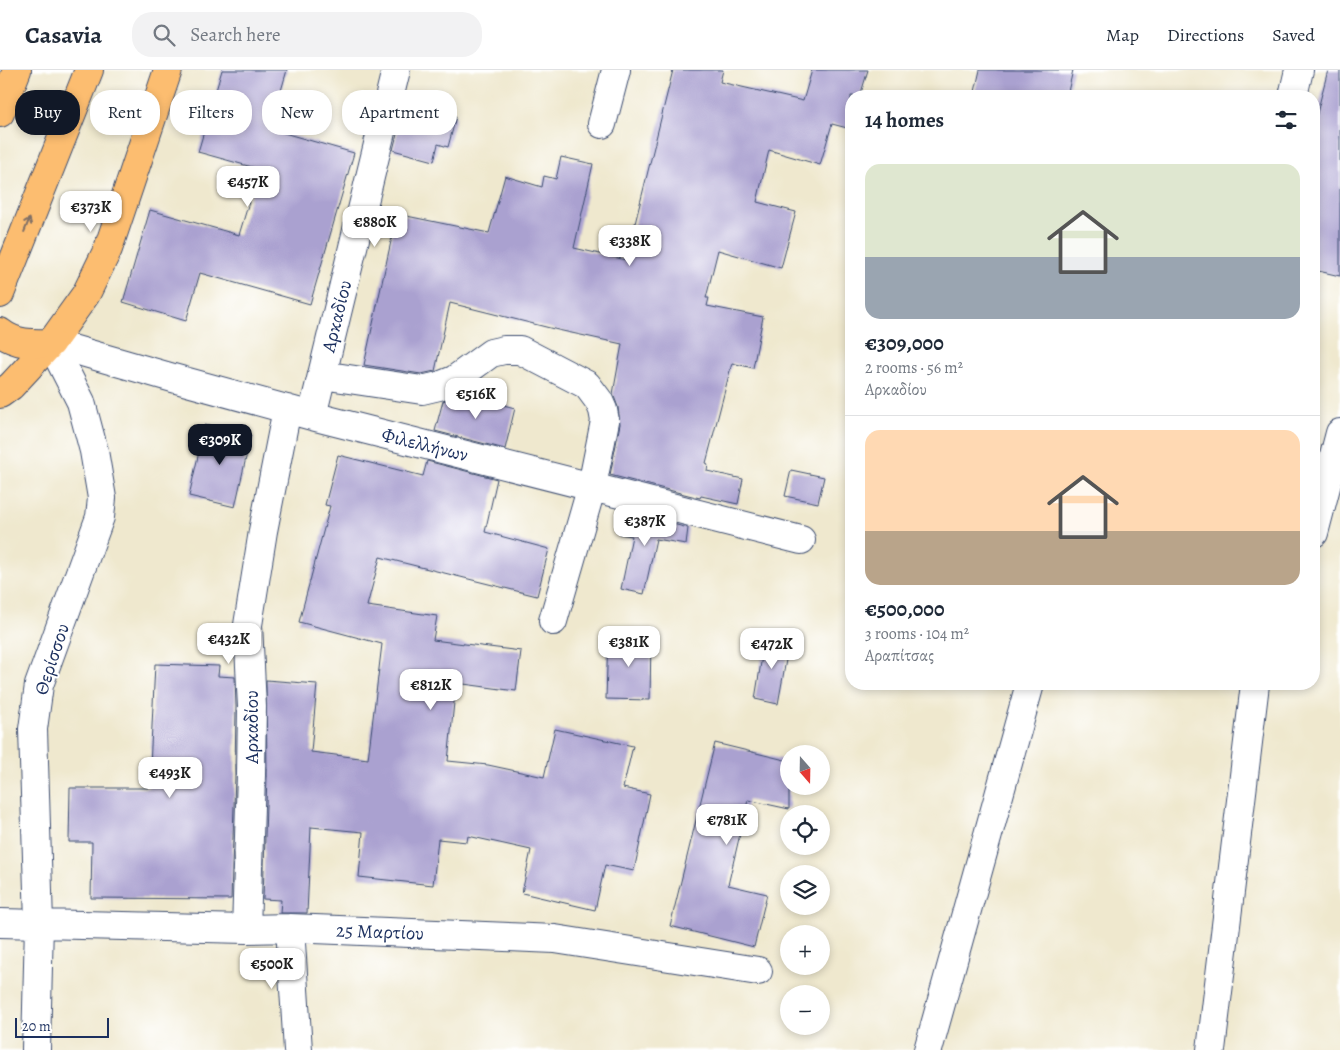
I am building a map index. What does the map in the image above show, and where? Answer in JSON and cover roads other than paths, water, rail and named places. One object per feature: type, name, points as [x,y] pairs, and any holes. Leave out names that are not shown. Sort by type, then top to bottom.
[{"type":"main road","points":[[0,113],[17,70]]},
{"type":"main road","points":[[0,294],[89,70]]},
{"type":"main road","points":[[0,394],[11,386],[51,343],[86,294],[108,249],[168,70]]},
{"type":"main road","points":[[0,332],[15,341],[30,344],[51,343]]},
{"type":"street","name":"Αρκαδίου","points":[[246,929],[252,707],[248,625],[263,532],[300,412],[322,375],[396,70]]},
{"type":"street","points":[[602,124],[616,70]]},
{"type":"street","points":[[1294,90],[1299,70]]},
{"type":"street","name":"Φιλελλήνων","points":[[51,343],[300,412],[801,540]]},
{"type":"street","name":"Θερίσσου","points":[[36,1050],[39,923],[33,729],[39,685],[100,517],[102,498],[94,451],[81,402],[51,343]]},
{"type":"street","points":[[322,375],[422,390],[454,380],[491,353],[504,350],[520,350],[587,386],[599,402],[605,421],[592,486],[554,621]]},
{"type":"street","points":[[1320,510],[1340,433]]},
{"type":"street","points":[[928,1050],[1028,690]]},
{"type":"street","points":[[1211,1050],[1254,690]]},
{"type":"street","name":"25 Μαρτίου","points":[[0,923],[246,929],[290,928],[554,939],[758,971]]},
{"type":"street","points":[[290,928],[298,1050]]}]
